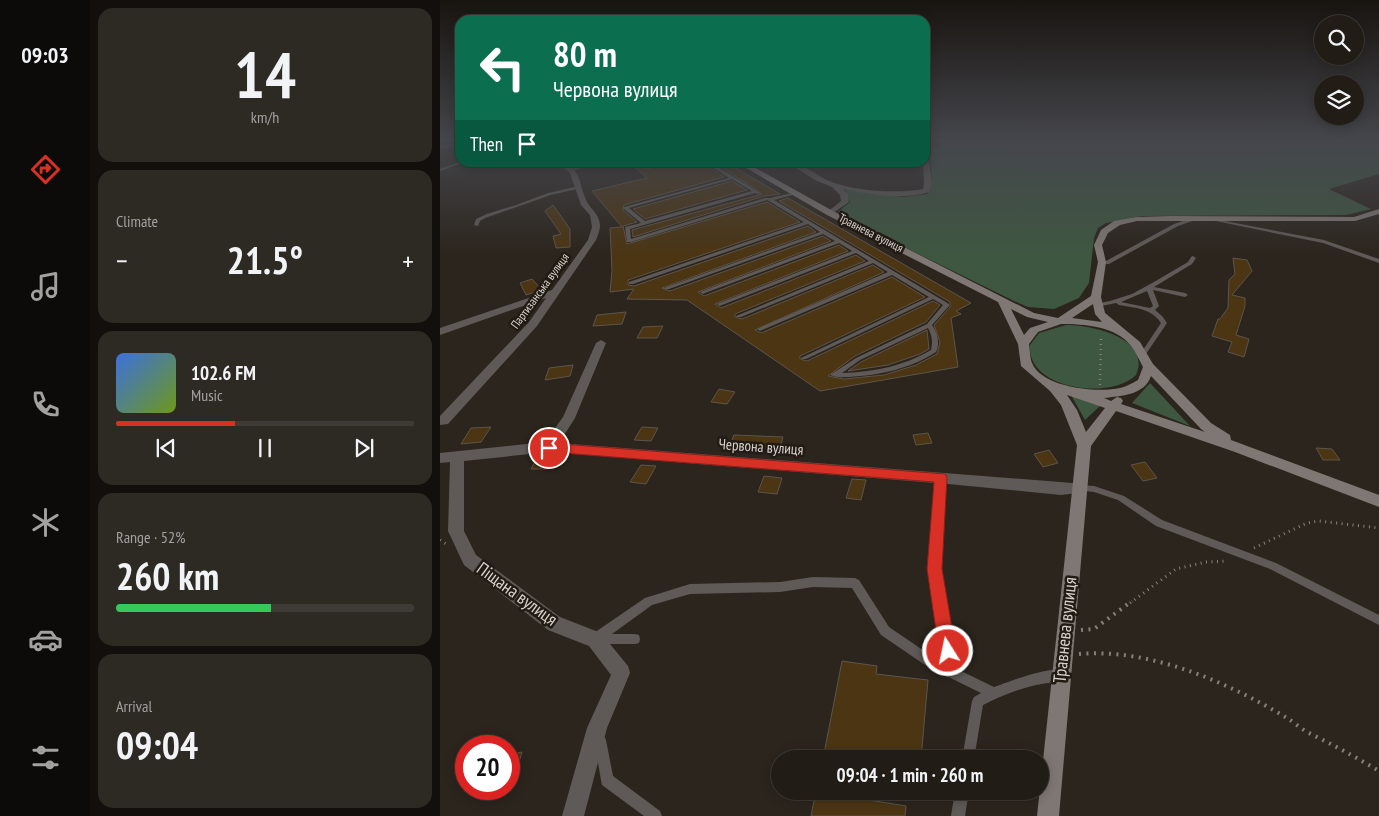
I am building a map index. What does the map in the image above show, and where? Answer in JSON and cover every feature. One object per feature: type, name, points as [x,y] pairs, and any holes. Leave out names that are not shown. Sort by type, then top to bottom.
[{"type":"street","name":"Партизанська вулиця","points":[[441,424],[533,324],[592,240],[596,227],[594,215],[585,205],[574,178]]},
{"type":"street","name":"Травнева вулиця","points":[[768,178],[1031,315],[1060,321],[1100,324],[1119,332]]},
{"type":"street","points":[[821,178],[835,185],[844,194],[845,202],[830,212]]},
{"type":"street","points":[[835,185],[907,196],[926,190],[928,178]]},
{"type":"street","points":[[1240,448],[1206,426],[1148,366],[1144,353],[1133,341],[1119,332],[1100,314],[1096,301],[1102,262],[1098,245],[1104,232],[1117,223],[1137,219],[1355,219],[1379,211]]},
{"type":"street","points":[[440,332],[554,292]]},
{"type":"street","points":[[1023,344],[1034,330],[1060,321],[1096,301]]},
{"type":"street","points":[[1003,302],[1023,344],[1025,360],[1032,370],[1059,392],[1071,409],[1084,445]]},
{"type":"street","points":[[549,448],[569,418],[601,343]]},
{"type":"street","points":[[1084,445],[1112,407],[1126,392],[1145,379],[1148,366]]},
{"type":"street","points":[[1047,382],[1112,407],[1240,448],[1379,501]]},
{"type":"street","points":[[1071,392],[1101,396],[1126,392]]},
{"type":"street","name":"Травнева вулиця","points":[[1048,816],[1060,675],[1084,445]]},
{"type":"street","name":"Червона вулиця","points":[[448,457],[549,448],[941,477],[1061,489],[1080,488]]},
{"type":"street","name":"Піщана вулиця","points":[[448,457],[456,531],[470,560],[554,624],[595,639]]},
{"type":"street","points":[[573,816],[597,728],[621,673],[595,639]]},
{"type":"lane","points":[[733,178],[947,305],[929,325],[858,359],[834,374],[851,375],[916,363],[934,351],[936,343],[933,330],[929,325]]},
{"type":"lane","points":[[644,224],[626,208],[733,178]]},
{"type":"lane","points":[[476,225],[478,220],[485,216],[523,204],[545,194],[578,187]]},
{"type":"lane","points":[[755,192],[627,228],[629,240],[794,193]]},
{"type":"lane","points":[[1102,262],[1107,263],[1176,225],[1201,218],[1324,242],[1379,261]]},
{"type":"lane","points":[[631,283],[807,223]]},
{"type":"lane","points":[[667,288],[823,232]]},
{"type":"lane","points":[[704,292],[840,241]]},
{"type":"lane","points":[[720,304],[856,251]]},
{"type":"lane","points":[[1117,303],[1149,288],[1190,263],[1193,258]]},
{"type":"lane","points":[[740,316],[873,261]]},
{"type":"lane","points":[[760,329],[893,272]]},
{"type":"lane","points":[[1149,288],[1185,295]]},
{"type":"lane","points":[[1149,288],[1156,306],[1152,309]]},
{"type":"lane","points":[[804,358],[933,297]]},
{"type":"lane","points":[[1096,301],[1152,309],[1164,323],[1144,353]]},
{"type":"lane","points":[[941,477],[934,569],[948,651],[957,675]]},
{"type":"lane","points":[[1080,488],[1094,489],[1116,496],[1159,524],[1243,554],[1290,574],[1379,620]]},
{"type":"lane","points":[[595,639],[649,601],[690,590],[780,587],[813,582],[855,583],[885,631],[932,663],[993,693]]},
{"type":"lane","points":[[595,639],[635,639]]},
{"type":"lane","points":[[970,750],[978,701],[1008,686],[1034,678],[1060,675]]},
{"type":"lane","points":[[597,728],[607,780],[655,816]]},
{"type":"lane","points":[[958,816],[961,800]]},
{"type":"path","points":[[1100,324],[1101,396]]},
{"type":"path","points":[[1065,629],[1094,629],[1176,569],[1206,562],[1233,561],[1243,554],[1307,523],[1318,520],[1379,528]]},
{"type":"path","points":[[1062,655],[1104,652],[1193,671],[1287,718],[1308,732],[1347,751],[1379,771]]},
{"type":"green space","points":[[932,178],[1365,178],[1329,189],[1371,209],[1346,215],[1142,216],[1106,223],[1098,228],[1094,238],[1089,283],[1079,298],[1054,309],[1028,307],[1014,301],[839,215],[839,211],[850,202],[845,189],[903,197],[927,194]]},
{"type":"green space","points":[[1066,325],[1104,331],[1128,343],[1135,352],[1139,362],[1136,375],[1124,383],[1090,389],[1055,381],[1041,372],[1032,360],[1030,345],[1039,333]]},
{"type":"green space","points":[[1150,383],[1190,426],[1132,403]]},
{"type":"green space","points":[[1071,395],[1101,405],[1085,420]]},
{"type":"building","points":[[647,178],[720,178],[624,205],[623,210],[637,222],[623,226],[627,244],[767,202],[800,222],[628,280],[628,285],[634,286],[808,226],[816,232],[662,288],[670,291],[823,236],[831,241],[698,292],[704,296],[839,245],[848,251],[715,304],[721,308],[856,255],[865,261],[735,314],[735,317],[742,319],[873,265],[884,272],[755,330],[761,333],[892,277],[925,297],[800,356],[800,359],[807,361],[933,301],[940,305],[926,322],[855,356],[828,376],[844,379],[884,375],[916,365],[937,354],[940,342],[934,325],[950,307],[950,302],[779,201],[788,198],[971,303],[956,311],[961,314],[951,318],[958,367],[820,391],[687,300],[627,299],[634,289],[610,292],[612,271],[610,228],[622,227],[592,191]]},
{"type":"building","points":[[738,178],[753,178],[780,194],[764,196],[633,237],[632,230],[762,194]]},
{"type":"building","points":[[732,181],[747,190],[645,219],[633,209]]},
{"type":"building","points":[[553,205],[570,229],[570,247],[556,248],[553,236],[561,234],[545,211]]},
{"type":"building","points":[[1233,258],[1247,260],[1252,271],[1232,295],[1245,298],[1245,306],[1236,335],[1249,339],[1244,357],[1228,352],[1232,342],[1212,336],[1218,319],[1228,308],[1229,280],[1235,274]]},
{"type":"building","points":[[532,279],[542,290],[526,295],[520,283]]},
{"type":"building","points":[[626,312],[622,324],[593,326],[597,315]]},
{"type":"building","points":[[663,326],[657,338],[637,338],[643,327]]},
{"type":"building","points":[[927,330],[929,349],[920,354],[888,365],[848,371],[861,362]]},
{"type":"building","points":[[573,365],[570,376],[545,380],[549,368]]},
{"type":"building","points":[[719,389],[735,392],[727,404],[711,402]]},
{"type":"building","points":[[491,427],[481,442],[461,444],[471,428]]},
{"type":"building","points":[[642,427],[658,428],[651,441],[634,440]]},
{"type":"building","points":[[928,433],[932,443],[916,445],[913,435]]},
{"type":"building","points":[[734,435],[783,437],[780,448],[729,447]]},
{"type":"building","points":[[1316,448],[1332,449],[1340,460],[1323,460]]},
{"type":"building","points":[[1049,450],[1058,463],[1043,467],[1034,454]]},
{"type":"building","points":[[556,455],[548,469],[531,469],[538,456]]},
{"type":"building","points":[[1145,462],[1157,478],[1143,481],[1131,465]]},
{"type":"building","points":[[641,465],[656,466],[646,484],[630,482]]},
{"type":"building","points":[[764,476],[782,478],[777,494],[758,492]]},
{"type":"building","points":[[852,479],[866,480],[861,500],[846,498]]},
{"type":"building","points":[[842,661],[877,666],[876,674],[928,680],[922,750],[825,750]]},
{"type":"building","points":[[814,800],[869,800],[906,806],[905,816],[811,816]]},
{"type":"route","points":[[549,448],[941,477],[934,569],[948,651]]}]
